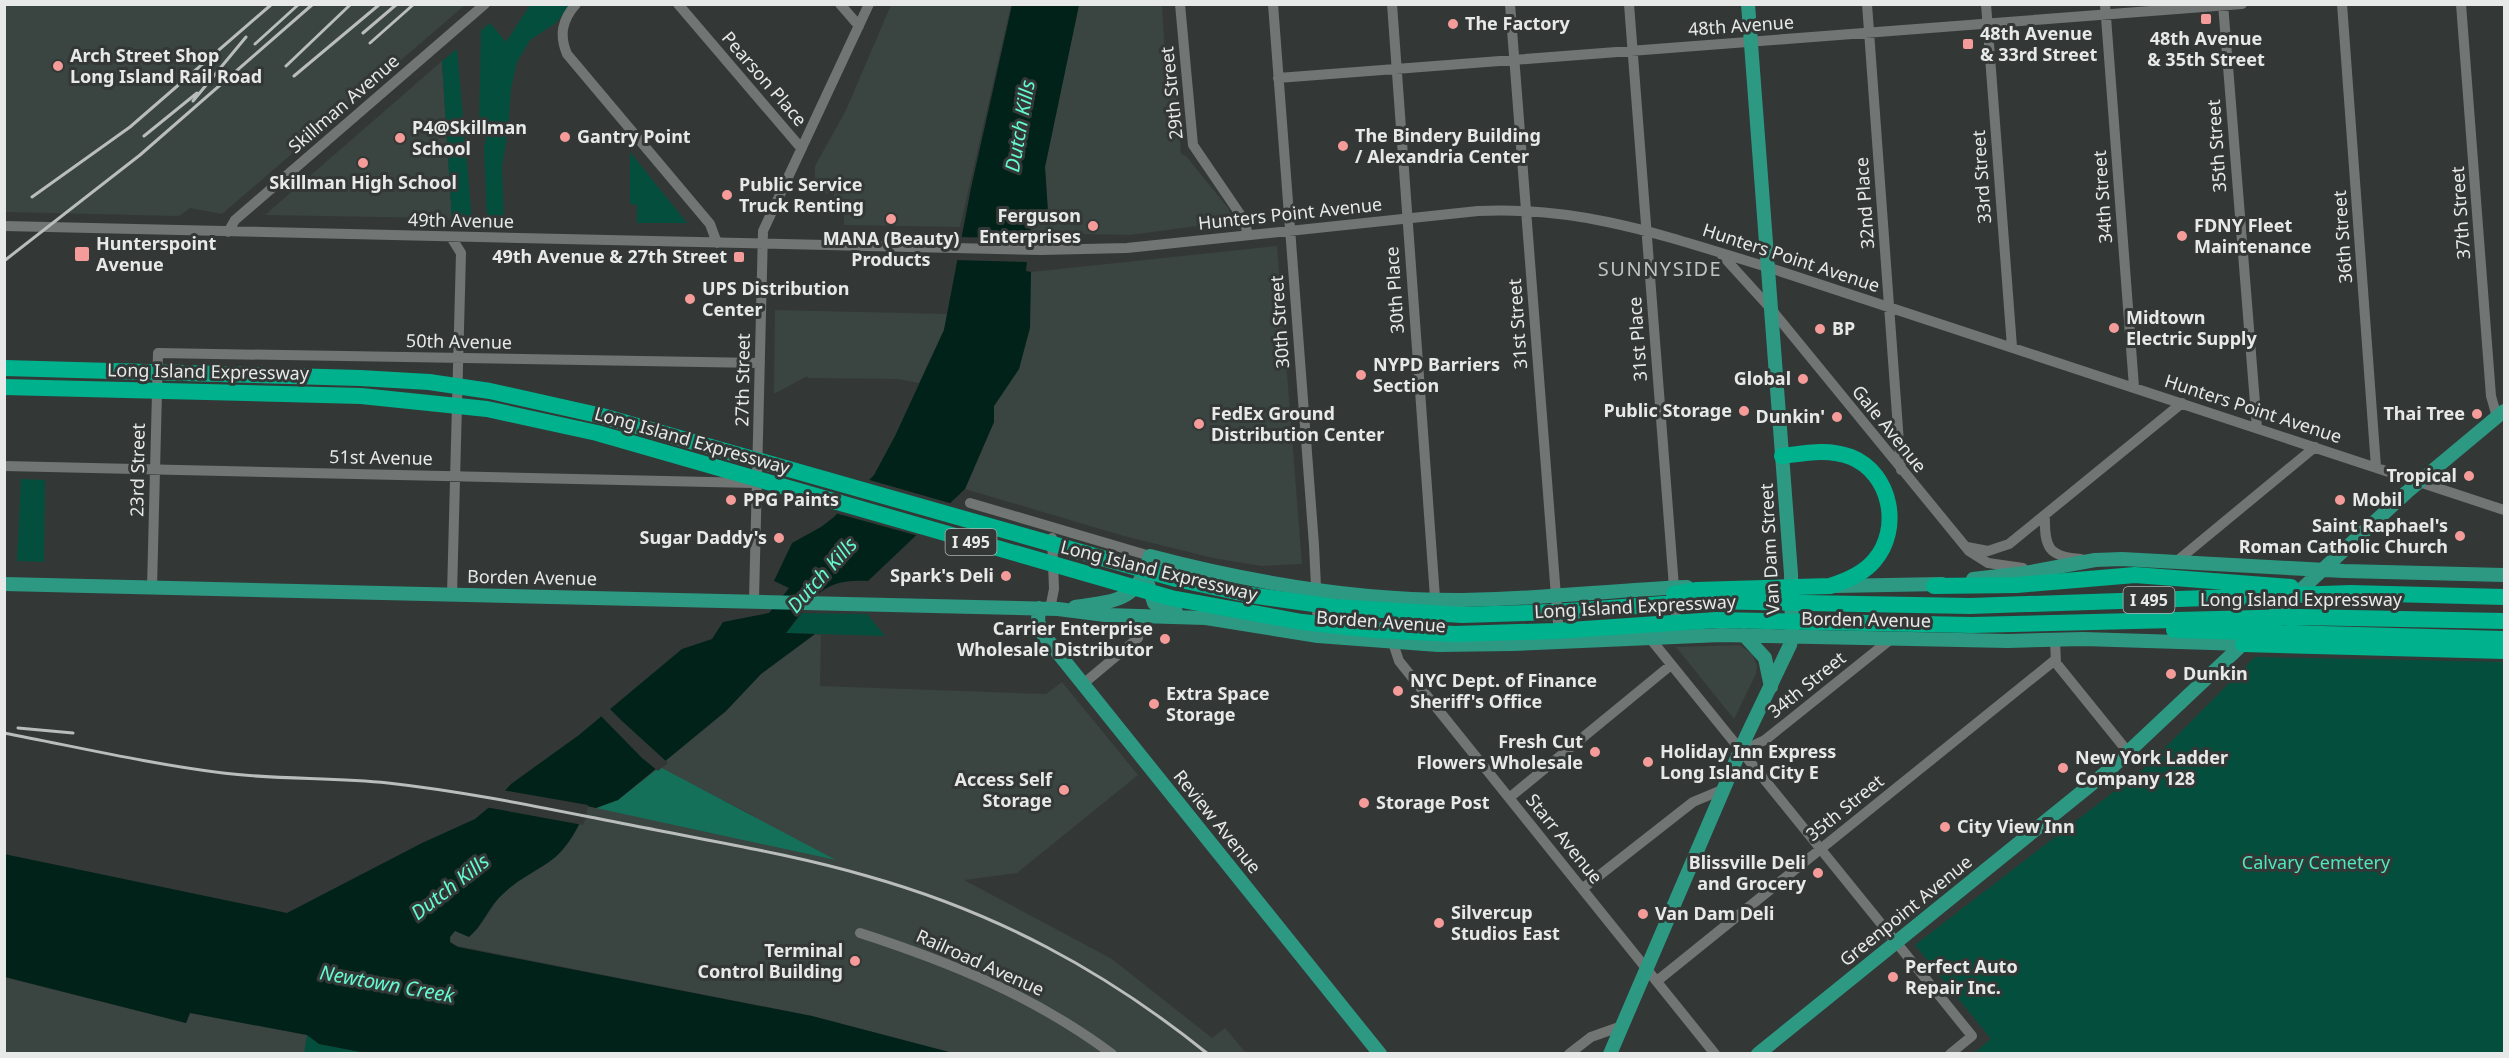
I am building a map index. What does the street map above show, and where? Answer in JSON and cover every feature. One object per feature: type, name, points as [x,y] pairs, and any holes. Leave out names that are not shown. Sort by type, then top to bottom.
[{"type":"highway","name":"Long Island Expressway","points":[[4,368],[360,378],[429,382],[490,391],[602,416],[1141,570],[1220,589],[1335,607],[1414,613],[1494,614],[1724,601],[1947,606],[2351,593],[2505,597]]},
{"type":"highway","name":"Long Island Expressway","points":[[4,387],[361,396],[487,409],[597,434],[1130,587],[1211,607],[1310,623],[1392,631],[1478,634],[1716,620],[1946,624],[2300,617],[2505,621]]},
{"type":"highway","points":[[1594,609],[1697,590],[1830,585],[1849,579],[1872,563],[1885,542],[1890,520],[1885,491],[1874,472],[1857,460],[1835,452],[1782,456]]},
{"type":"highway","points":[[1934,586],[2016,585],[2135,575],[2229,580],[2351,593]]},
{"type":"highway","points":[[2102,622],[2187,631],[2505,639]]},
{"type":"highway","points":[[2247,640],[2505,651]]},
{"type":"main road","name":"Van Dam Street","points":[[1610,1053],[1792,636],[1792,586],[1748,4]]},
{"type":"main road","name":"Greenpoint Avenue","points":[[1758,1053],[2128,752],[2319,573],[2420,482],[2501,414]]},
{"type":"main road","name":"Borden Avenue","points":[[1049,609],[1118,599],[1138,585],[1145,573],[1150,556],[1260,581],[1317,590],[1436,599],[1556,596],[1674,588],[1934,586],[2062,566]]},
{"type":"main road","points":[[2062,566],[2095,560],[2177,561],[2319,573],[2505,575]]},
{"type":"main road","points":[[1142,616],[1145,573]]},
{"type":"main road","points":[[1145,573],[1154,603],[1189,617]]},
{"type":"main road","name":"Borden Avenue","points":[[4,584],[754,600],[1049,609],[1105,615],[1222,620],[1318,636],[1438,645],[1744,635],[1891,639],[2247,640]]},
{"type":"main road","name":"Review Avenue","points":[[1049,609],[1040,630],[1380,1053]]},
{"type":"main road","points":[[1744,635],[1766,658],[1771,687]]},
{"type":"street","name":"Skillman Avenue","points":[[228,232],[235,220],[485,4]]},
{"type":"street","points":[[576,4],[566,17],[562,32],[567,54],[710,224],[717,243]]},
{"type":"street","name":"Pearson Place","points":[[678,4],[801,148]]},
{"type":"street","points":[[840,4],[858,26]]},
{"type":"street","name":"27th Street","points":[[754,600],[763,228],[869,4]]},
{"type":"street","name":"29th Street","points":[[1180,4],[1193,145],[1244,220],[1248,235]]},
{"type":"street","name":"30th Street","points":[[1273,4],[1317,590],[1318,636]]},
{"type":"street","name":"30th Place","points":[[1392,4],[1438,645]]},
{"type":"street","name":"31st Street","points":[[1510,4],[1560,642]]},
{"type":"street","name":"31st Place","points":[[1629,4],[1677,636]]},
{"type":"street","name":"32nd Place","points":[[1867,4],[1901,471]]},
{"type":"street","name":"33rd Street","points":[[1986,4],[2012,347]]},
{"type":"street","name":"48th Avenue","points":[[1278,78],[1987,24],[2105,10],[2242,4]]},
{"type":"street","name":"36th Street","points":[[2342,4],[2376,467]]},
{"type":"street","name":"37th Street","points":[[2461,4],[2491,396],[2501,414]]},
{"type":"street","name":"35th Street","points":[[2223,5],[2257,428]]},
{"type":"street","name":"34th Street","points":[[2105,10],[2134,387]]},
{"type":"street","name":"Hunters Point Avenue","points":[[917,248],[1041,250],[1127,248],[1478,211],[1526,211],[1590,217],[1646,230],[1890,306],[2505,510]]},
{"type":"street","name":"49th Avenue","points":[[8,226],[917,248]]},
{"type":"street","points":[[451,237],[461,253],[452,594]]},
{"type":"street","name":"Gale Avenue","points":[[1720,253],[1771,309],[1901,471],[1977,558],[1995,566],[2018,568],[2062,566]]},
{"type":"street","name":"50th Avenue","points":[[158,353],[760,363]]},
{"type":"street","name":"23rd Street","points":[[152,588],[158,353]]},
{"type":"street","points":[[1965,546],[1983,551],[1999,549],[2168,417],[2182,403]]},
{"type":"street","points":[[2177,561],[2315,447]]},
{"type":"street","name":"51st Avenue","points":[[4,466],[757,483]]},
{"type":"street","name":"Borden Avenue","points":[[970,503],[1150,556]]},
{"type":"street","points":[[2044,515],[2045,537],[2053,552],[2066,558],[2095,560]]},
{"type":"street","name":"Review Avenue","points":[[1049,609],[1054,589],[1052,529]]},
{"type":"street","points":[[1083,684],[1138,638],[1142,616]]},
{"type":"street","points":[[1649,637],[1972,1036],[1950,1053]]},
{"type":"street","name":"34th Street","points":[[1741,751],[1766,740],[1891,639]]},
{"type":"street","points":[[2055,640],[2055,660],[2128,752]]},
{"type":"street","name":"Starr Avenue","points":[[1393,643],[1399,661],[1715,1053]]},
{"type":"street","name":"35th Street","points":[[1657,981],[2055,660]]},
{"type":"street","points":[[1509,798],[1671,665]]},
{"type":"street","points":[[1582,889],[1693,801],[1724,789]]},
{"type":"street","name":"Railroad Avenue","points":[[860,933],[931,957],[1003,987],[1053,1014],[1112,1053]]},
{"type":"street","points":[[1569,1053],[1591,1037],[1622,1026]]},
{"type":"shaded area","points":[[5,4],[465,5],[222,214],[190,208],[179,216],[5,212]]},
{"type":"shaded area","points":[[891,5],[1011,5],[960,227],[844,225],[844,203],[834,203],[834,194],[815,193],[815,166],[846,110]]},
{"type":"shaded area","points":[[1079,5],[1162,5],[1167,88],[1176,88],[1181,154],[1186,156],[1228,208],[1235,221],[1130,235],[1030,233],[1034,212],[1048,212],[1045,167]]},
{"type":"shaded area","name":"P4@Skillman School","points":[[442,61],[452,220],[265,215]]},
{"type":"shaded area","points":[[1277,246],[1302,564],[1261,566],[1213,558],[1124,536],[965,489],[994,422],[994,406],[1019,369],[1031,272]]},
{"type":"shaded area","points":[[775,310],[947,314],[944,330],[919,383],[898,379],[808,378],[807,376],[774,394]]},
{"type":"shaded area","points":[[815,634],[821,635],[820,686],[1046,694],[1062,682],[1138,775],[1017,873],[964,880],[1112,959],[1212,1038],[1225,1028],[1246,1053],[952,1053],[812,1016],[453,945],[450,942],[451,933],[455,931],[461,933],[477,930],[500,896],[587,806],[596,808],[618,800],[726,711],[761,674]],"holes":[[[664,770],[756,817],[706,800]]]},
{"type":"shaded area","points":[[1740,645],[1752,654],[1757,666],[1756,674],[1734,719],[1676,647]]},
{"type":"shaded area","points":[[4,977],[186,1023],[190,1013],[307,1035],[319,1044],[371,1053],[5,1053]]},
{"type":"green space","points":[[530,5],[570,5],[556,23],[530,40],[517,62],[511,89],[502,167],[504,221],[487,220],[484,147],[488,130],[479,128],[481,30],[490,23],[506,42]]},
{"type":"green space","points":[[457,49],[472,221],[452,220],[442,61]]},
{"type":"green space","points":[[630,152],[687,223],[637,223],[637,205],[630,204]]},
{"type":"green space","points":[[21,479],[45,480],[44,562],[17,561]]},
{"type":"green space","points":[[802,613],[867,614],[885,636],[786,633]]},
{"type":"green space","name":"Calvary Cemetery","points":[[2255,657],[2504,662],[2504,1053],[1974,1053],[1991,1039],[1915,945],[2146,767]]},
{"type":"green space","points":[[660,767],[836,860],[596,808],[618,800]]},
{"type":"green space","points":[[307,1035],[319,1044],[371,1053],[304,1054]]},
{"type":"water","points":[[1012,5],[1079,5],[1045,167],[1048,212],[1034,212],[1030,233],[1026,271],[1031,272],[1030,328],[1019,369],[994,406],[994,422],[965,489],[868,581],[839,583],[819,593],[786,633],[815,634],[761,674],[726,711],[618,800],[596,808],[587,806],[572,837],[556,857],[508,889],[469,937],[455,931],[450,937],[450,942],[458,947],[812,1016],[953,1053],[371,1054],[319,1044],[307,1035],[190,1013],[186,1023],[5,977],[4,854],[287,913],[422,843],[475,819],[511,784],[579,735],[682,649],[712,639],[723,622],[769,613],[789,588],[774,581],[792,543],[834,517],[874,475],[895,436],[944,330],[971,188]]},
{"type":"pier","points":[[959,237],[1032,239],[1030,262],[954,260]]},
{"type":"pier","points":[[866,479],[953,504],[919,536],[835,513]]},
{"type":"pier","points":[[608,707],[668,763],[658,771],[642,758],[599,714]]},
{"type":"pier","points":[[502,790],[588,805],[586,818],[583,825],[485,807],[494,802]]},
{"type":"railway","points":[[32,197],[130,127],[272,4]]},
{"type":"railway","points":[[255,44],[299,4]]},
{"type":"railway","points":[[4,261],[140,155],[313,4]]},
{"type":"railway","points":[[286,66],[351,4]]},
{"type":"railway","points":[[294,76],[380,4]]},
{"type":"railway","points":[[363,33],[397,4]]},
{"type":"railway","points":[[370,43],[414,4]]},
{"type":"railway","points":[[193,101],[246,37]]},
{"type":"railway","points":[[144,136],[197,93]]},
{"type":"railway","points":[[18,728],[73,733]]},
{"type":"railway","points":[[4,733],[141,760],[223,773],[367,781],[455,792],[736,845],[841,869],[960,907],[1046,947],[1129,996],[1208,1054]]},
{"type":"place","name":"48th Avenue & 35th Street","points":[[2206,19]]},
{"type":"place","name":"The Factory","points":[[1453,24]]},
{"type":"place","name":"48th Avenue & 33rd Street","points":[[1968,44]]},
{"type":"place","name":"Arch Street Shop Long Island Rail Road","points":[[58,66]]},
{"type":"place","name":"Gantry Point","points":[[565,137]]},
{"type":"place","name":"P4@Skillman School","points":[[400,138]]},
{"type":"place","name":"The Bindery Building / Alexandria Center","points":[[1343,146]]},
{"type":"place","name":"Skillman High School","points":[[363,163]]},
{"type":"place","name":"Public Service Truck Renting","points":[[727,195]]},
{"type":"place","name":"MANA (Beauty) Products","points":[[891,219]]},
{"type":"place","name":"Ferguson Enterprises","points":[[1093,226]]},
{"type":"place","name":"FDNY Fleet Maintenance","points":[[2182,236]]},
{"type":"place","name":"Hunterspoint Avenue","points":[[82,254]]},
{"type":"place","name":"49th Avenue & 27th Street","points":[[739,257]]},
{"type":"place","name":"UPS Distribution Center","points":[[690,299]]},
{"type":"place","name":"Midtown Electric Supply","points":[[2114,328]]},
{"type":"place","name":"BP","points":[[1820,329]]},
{"type":"place","name":"NYPD Barriers Section","points":[[1361,375]]},
{"type":"place","name":"Global","points":[[1803,379]]},
{"type":"place","name":"Public Storage","points":[[1744,411]]},
{"type":"place","name":"Thai Tree","points":[[2477,414]]},
{"type":"place","name":"Dunkin'","points":[[1837,417]]},
{"type":"place","name":"FedEx Ground Distribution Center","points":[[1199,424]]},
{"type":"place","name":"Tropical","points":[[2469,476]]},
{"type":"place","name":"PPG Paints","points":[[731,500]]},
{"type":"place","name":"Mobil","points":[[2340,500]]},
{"type":"place","name":"Saint Raphael's Roman Catholic Church","points":[[2460,536]]},
{"type":"place","name":"Sugar Daddy's","points":[[779,538]]},
{"type":"place","name":"Spark's Deli","points":[[1006,576]]},
{"type":"place","name":"Carrier Enterprise Wholesale Distributor","points":[[1165,639]]},
{"type":"place","name":"Dunkin","points":[[2171,674]]},
{"type":"place","name":"NYC Dept. of Finance Sheriff's Office","points":[[1398,691]]},
{"type":"place","name":"Extra Space Storage","points":[[1154,704]]},
{"type":"place","name":"Fresh Cut Flowers Wholesale","points":[[1595,752]]},
{"type":"place","name":"Holiday Inn Express Long Island City E","points":[[1648,762]]},
{"type":"place","name":"New York Ladder Company 128","points":[[2063,768]]},
{"type":"place","name":"Access Self Storage","points":[[1064,790]]},
{"type":"place","name":"Storage Post","points":[[1364,803]]},
{"type":"place","name":"City View Inn","points":[[1945,827]]},
{"type":"place","name":"Blissville Deli and Grocery","points":[[1818,873]]},
{"type":"place","name":"Van Dam Deli","points":[[1643,914]]},
{"type":"place","name":"Silvercup Studios East","points":[[1439,923]]},
{"type":"place","name":"Terminal Control Building","points":[[855,961]]},
{"type":"place","name":"Perfect Auto Repair Inc.","points":[[1893,977]]},
{"type":"district","name":"SUNNYSIDE","points":[[1660,269]]},
{"type":"water label","name":"Dutch Kills","points":[[1020,126]]},
{"type":"water label","name":"Dutch Kills","points":[[822,575]]},
{"type":"water label","name":"Dutch Kills","points":[[450,887]]},
{"type":"water label","name":"Newtown Creek","points":[[387,984]]}]
